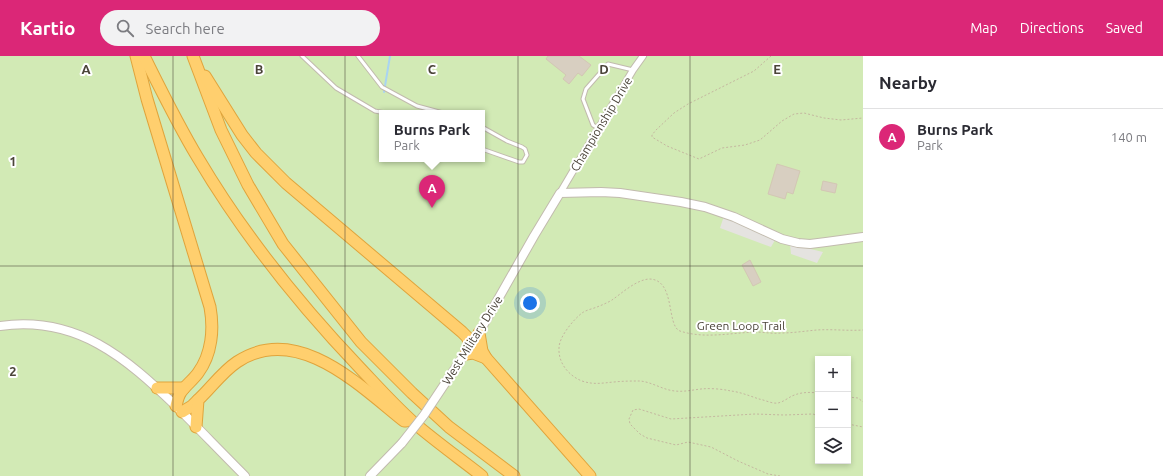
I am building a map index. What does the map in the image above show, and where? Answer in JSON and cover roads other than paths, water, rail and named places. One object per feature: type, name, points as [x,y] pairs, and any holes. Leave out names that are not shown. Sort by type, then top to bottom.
[{"type":"highway","points":[[136,56],[147,99],[212,316],[212,336],[208,352],[199,372],[179,395],[179,409],[192,406],[228,369],[241,359],[253,353],[283,349],[306,354],[351,378],[404,421],[413,422]]},
{"type":"highway","points":[[144,56],[198,158],[232,211],[247,234],[316,320],[367,376],[413,422],[482,476]]},
{"type":"highway","points":[[194,58],[242,135],[267,165],[286,184],[467,337],[468,349],[473,353],[486,358]]},
{"type":"highway","points":[[194,58],[221,130],[248,185],[283,244],[360,342],[412,393],[450,427],[514,476]]},
{"type":"highway","points":[[458,329],[480,330],[482,351],[486,358],[590,476]]},
{"type":"highway","points":[[157,388],[184,388]]},
{"type":"highway","points":[[196,427],[198,400]]},
{"type":"street","name":"Championship Drive","points":[[560,193],[633,70],[643,56]]},
{"type":"street","points":[[560,193],[620,193],[705,207],[734,217],[782,239],[798,243],[818,243],[863,237]]},
{"type":"street","name":"West Military Drive","points":[[370,476],[402,443],[424,415],[480,330],[496,300],[560,193]]},
{"type":"street","points":[[0,326],[22,324],[57,328],[75,333],[106,348],[134,368],[157,388],[246,476]]},
{"type":"lane","points":[[302,56],[336,88],[375,111],[379,112]]},
{"type":"lane","points":[[358,56],[382,87],[388,92],[417,106],[432,110]]},
{"type":"lane","points":[[598,128],[593,125],[583,99],[586,89],[608,64],[633,70]]},
{"type":"lane","points":[[485,130],[522,147],[525,149],[527,155],[523,162],[520,162],[485,150]]},
{"type":"waterway","points":[[384,92],[390,56]]},
{"type":"place","name":"Burns Park","points":[[432,208]]}]
